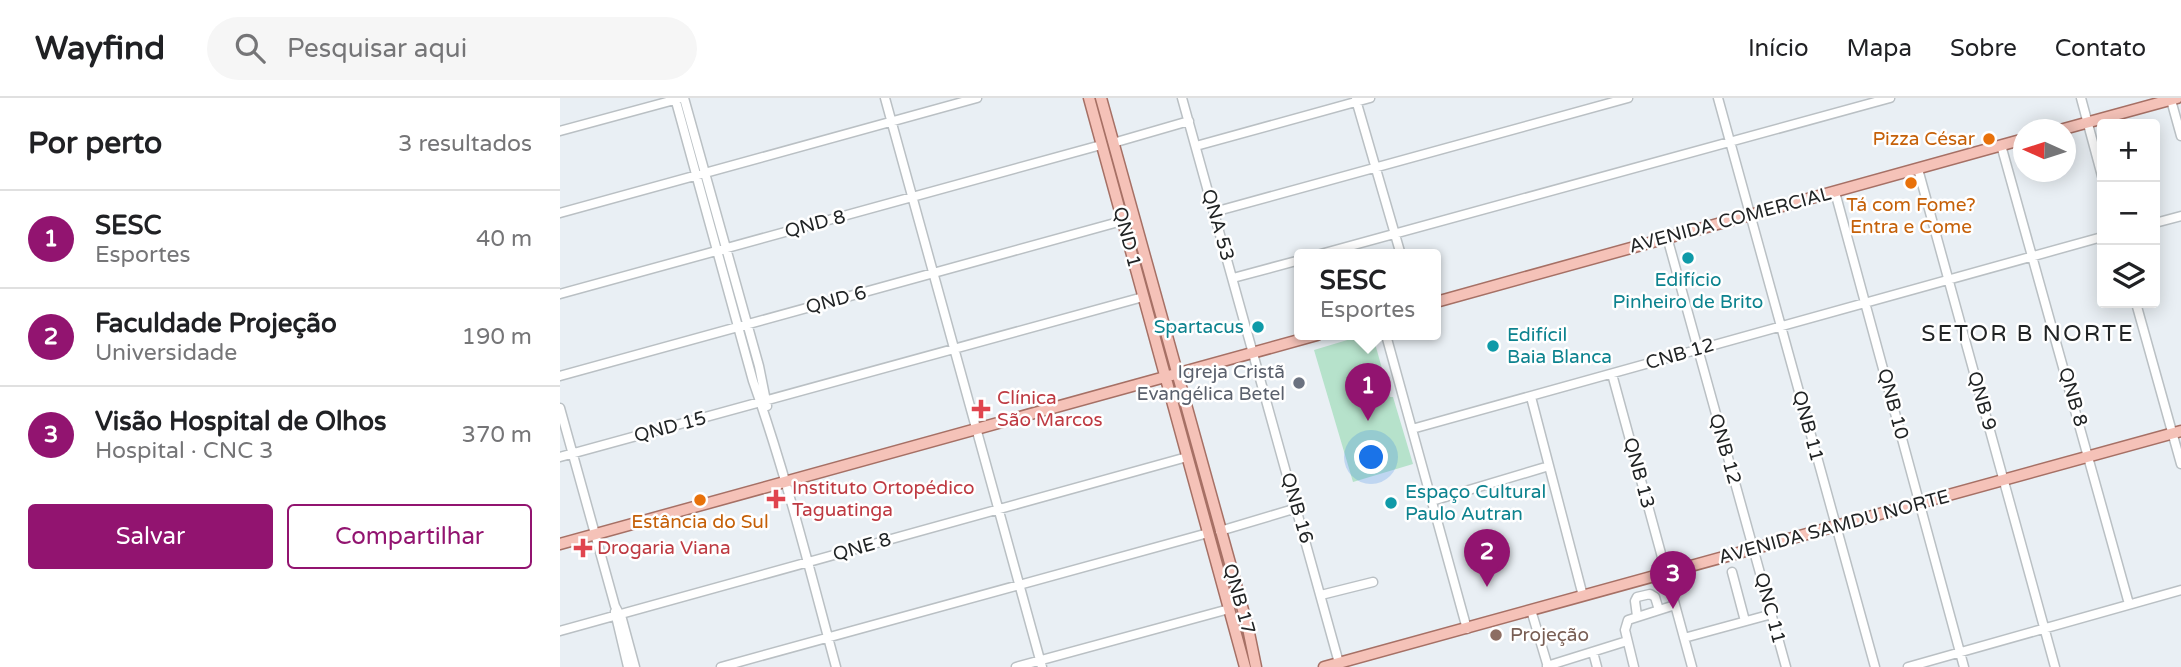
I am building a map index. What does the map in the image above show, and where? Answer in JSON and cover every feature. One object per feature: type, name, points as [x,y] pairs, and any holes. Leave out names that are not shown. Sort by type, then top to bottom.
[{"type":"main road","name":"QND 1","points":[[1088,98],[1245,667]]},
{"type":"main road","name":"QNB 17","points":[[1101,98],[1248,628],[1256,667]]},
{"type":"main road","points":[[2076,125],[2174,99]]},
{"type":"main road","name":"AVENIDA COMERCIAL","points":[[1441,301],[2013,142]]},
{"type":"main road","points":[[1110,176],[1117,177],[1122,173]]},
{"type":"main road","points":[[1114,189],[1118,186],[1126,187]]},
{"type":"main road","points":[[1152,330],[1160,331],[1165,327]]},
{"type":"main road","points":[[560,544],[1299,340]]},
{"type":"main road","name":"AVENIDA SAMDU NORTE","points":[[1324,667],[2177,432]]},
{"type":"main road","points":[[1186,454],[1190,446],[1197,447]]},
{"type":"main road","points":[[1235,631],[1242,632],[1248,628]]},
{"type":"main road","points":[[1240,649],[1244,641],[1252,647]]},
{"type":"street","points":[[560,131],[679,98],[836,667]]},
{"type":"street","points":[[885,98],[1041,664]]},
{"type":"street","points":[[560,213],[977,98]]},
{"type":"street","name":"QNA 53","points":[[1182,98],[1253,353]]},
{"type":"street","points":[[1196,146],[1370,98]]},
{"type":"street","points":[[1214,212],[1628,98]]},
{"type":"street","name":"QNB 11","points":[[1718,98],[1875,667]]},
{"type":"street","points":[[1338,249],[1890,98]]},
{"type":"street","points":[[2081,98],[2097,157]]},
{"type":"street","points":[[2174,99],[2181,136]]},
{"type":"street","points":[[1356,100],[1399,249]]},
{"type":"street","points":[[1113,143],[1189,121]]},
{"type":"street","name":"QND 8","points":[[560,294],[1101,145]]},
{"type":"street","name":"QNB 8","points":[[2001,145],[2129,604]]},
{"type":"street","name":"QNB 9","points":[[1918,169],[2055,667]]},
{"type":"street","name":"QNB 10","points":[[1835,192],[1964,667]]},
{"type":"street","points":[[2160,221],[2181,215]]},
{"type":"street","name":"QND 6","points":[[560,376],[1122,221]]},
{"type":"street","name":"QNB 12","points":[[1667,237],[1753,549]]},
{"type":"street","name":"CNB 12","points":[[1412,429],[2097,238]]},
{"type":"street","points":[[1233,278],[1294,262]]},
{"type":"street","name":"QND 15","points":[[560,457],[1143,297]]},
{"type":"street","points":[[2138,308],[2177,432],[2181,464]]},
{"type":"street","points":[[1387,340],[1466,629]]},
{"type":"street","name":"QNB 16","points":[[1253,353],[1339,663]]},
{"type":"street","name":"QNB 13","points":[[1612,374],[1692,667]]},
{"type":"street","points":[[1531,397],[1583,596]]},
{"type":"street","points":[[560,408],[615,606],[628,667]]},
{"type":"street","name":"QNE 8","points":[[560,631],[1186,454]]},
{"type":"street","points":[[1432,501],[1549,466]]},
{"type":"street","points":[[1220,531],[1297,509]]},
{"type":"street","points":[[721,667],[1208,533]]},
{"type":"street","name":"QNC 11","points":[[1753,549],[1785,667]]},
{"type":"street","points":[[1732,572],[1745,621]]},
{"type":"street","points":[[1321,595],[1373,582]]},
{"type":"street","points":[[1908,667],[2181,590]]},
{"type":"street","points":[[1634,617],[1636,598],[1647,594],[1655,597],[1659,610]]},
{"type":"street","points":[[1634,667],[1626,641],[1626,624],[1634,617],[1675,605]]},
{"type":"street","points":[[1016,667],[1041,664],[1228,609]]},
{"type":"street","points":[[1531,610],[1548,666],[1626,641]]},
{"type":"street","points":[[1684,638],[1772,614]]},
{"type":"street","points":[[617,615],[635,667]]},
{"type":"street","points":[[1593,652],[1597,667]]},
{"type":"green space","points":[[1347,340],[1374,340],[1413,464],[1353,482],[1314,350]]},
{"type":"place","name":"Pizza César","points":[[1989,139]]},
{"type":"place","name":"Tá com Fome? Entra e Come","points":[[1911,183]]},
{"type":"place","name":"Edifício Pinheiro de Brito","points":[[1688,258]]},
{"type":"place","name":"Spartacus","points":[[1258,327]]},
{"type":"place","name":"Edifícil Baia Blanca","points":[[1493,346]]},
{"type":"place","name":"Igreja Cristã Evangélica Betel","points":[[1299,383]]},
{"type":"place","name":"Clínica São Marcos","points":[[981,409]]},
{"type":"place","name":"SESC","points":[[1368,421]]},
{"type":"place","name":"Instituto Ortopédico Taguatinga","points":[[776,499]]},
{"type":"place","name":"Estância do Sul","points":[[700,500]]},
{"type":"place","name":"Espaço Cultural Paulo Autran","points":[[1391,503]]},
{"type":"place","name":"Drogaria Viana","points":[[583,548]]},
{"type":"place","name":"Faculdade Projeção","points":[[1487,587]]},
{"type":"place","name":"Visão Hospital de Olhos","points":[[1673,609]]},
{"type":"place","name":"Projeção","points":[[1496,635]]},
{"type":"district","name":"SETOR B NORTE","points":[[2028,334]]}]
